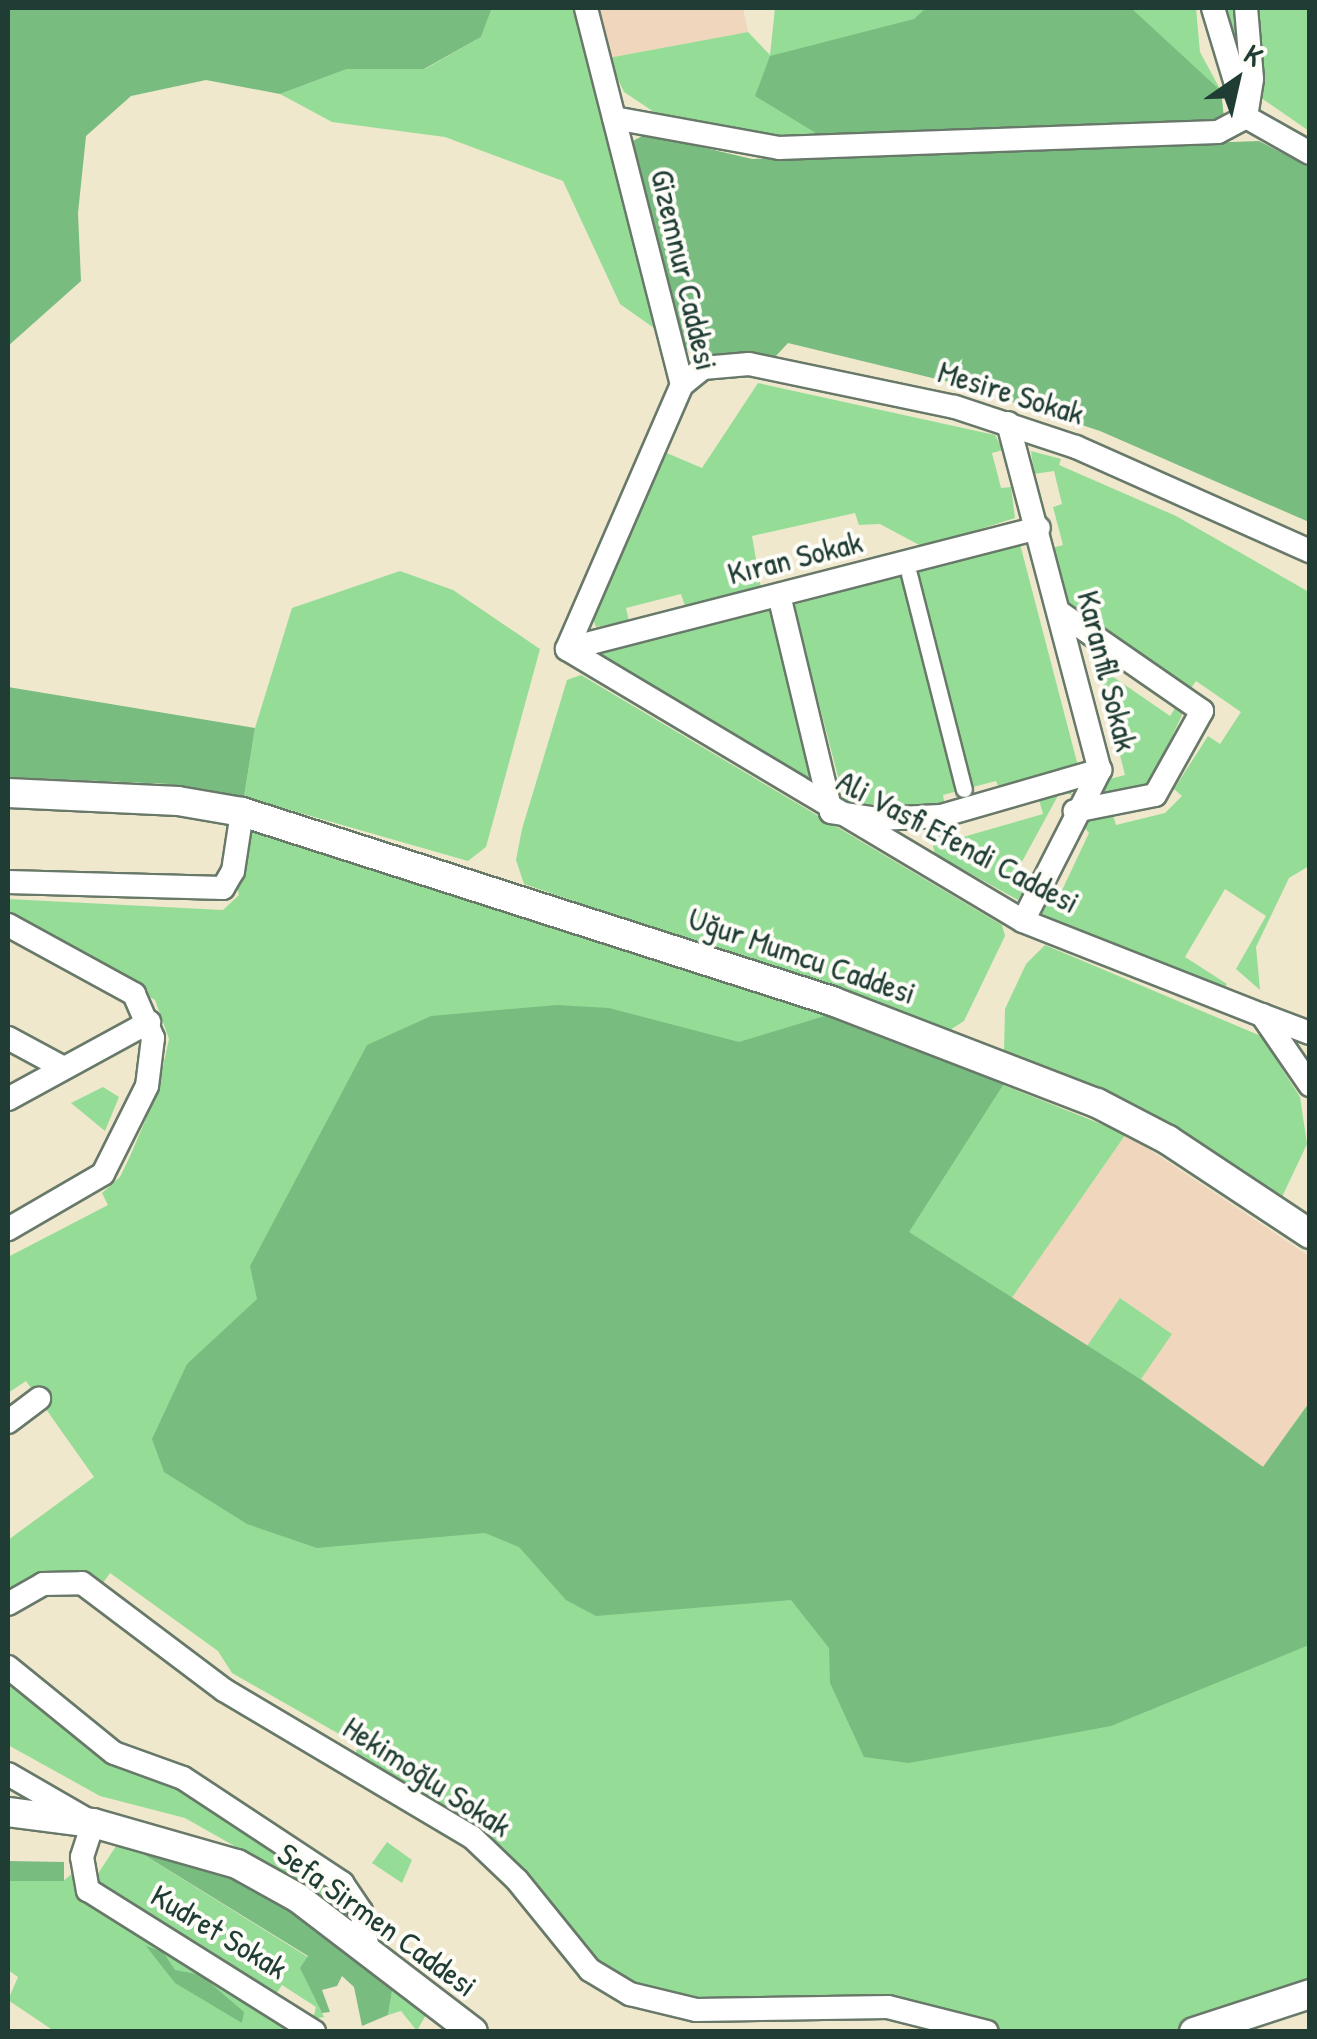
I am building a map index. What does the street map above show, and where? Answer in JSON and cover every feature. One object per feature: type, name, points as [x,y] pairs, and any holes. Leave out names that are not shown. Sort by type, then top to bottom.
[{"type":"street","name":"Gizemnur Caddesi","points":[[568,650],[682,385],[586,8]]},
{"type":"street","points":[[1213,8],[1246,117],[1310,153]]},
{"type":"street","points":[[1246,8],[1252,79],[1246,117]]},
{"type":"street","points":[[614,118],[779,148],[1186,135],[1218,132],[1246,117]]},
{"type":"street","name":"Mesire Sokak","points":[[682,385],[702,368],[759,365],[1008,424],[1150,476],[1310,551]]},
{"type":"street","name":"Karanfil Sokak","points":[[1008,424],[1100,770],[1075,811],[1023,921]]},
{"type":"street","name":"Kıran Sokak","points":[[568,650],[1038,528]]},
{"type":"street","points":[[909,574],[964,789]]},
{"type":"street","points":[[779,596],[831,812],[878,820],[941,816],[1100,770]]},
{"type":"street","points":[[1060,612],[1202,711],[1155,795],[1075,811]]},
{"type":"street","name":"Ali Vasfi Efendi Caddesi","points":[[568,650],[831,812],[1023,921],[1310,1032]]},
{"type":"street","name":"Uğur Mumcu Caddesi","points":[[8,793],[178,801],[242,812],[974,1052],[1134,1121],[1310,1234]]},
{"type":"street","points":[[8,882],[223,888],[233,871],[242,812]]},
{"type":"street","points":[[910,856],[916,833],[941,816]]},
{"type":"street","points":[[8,924],[121,985],[149,1022],[147,1086],[103,1174],[8,1228]]},
{"type":"street","points":[[1262,1015],[1310,1085]]},
{"type":"street","points":[[8,1099],[49,1079],[60,1066],[149,1022]]},
{"type":"street","points":[[8,1038],[60,1066]]},
{"type":"street","points":[[8,1422],[39,1399]]},
{"type":"street","name":"Hekimoğlu Sokak","points":[[8,1604],[43,1584],[82,1583],[224,1690],[472,1837],[518,1880],[590,1970],[630,1994],[696,2010],[888,2006],[987,2032]]},
{"type":"street","points":[[8,1667],[114,1753],[183,1778],[342,1883],[361,1911],[369,1955]]},
{"type":"street","points":[[8,1774],[93,1823]]},
{"type":"street","name":"Sefa Sirmen Caddesi","points":[[8,1812],[93,1823],[237,1864],[298,1898],[473,2032]]},
{"type":"street","name":"Kudret Sokak","points":[[93,1823],[82,1857],[88,1890],[314,2032]]},
{"type":"street","points":[[1194,2032],[1310,1994]]},
{"type":"shaded area","points":[[591,8],[743,8],[748,32],[603,59]]},
{"type":"shaded area","points":[[1126,1134],[1309,1256],[1309,1403],[1264,1468],[1140,1379],[1172,1334],[1121,1299],[1085,1350],[1010,1299]]},
{"type":"green space","points":[[8,8],[492,8],[481,37],[424,69],[347,69],[280,94],[206,80],[131,96],[86,136],[78,213],[81,281],[8,346]]},
{"type":"green space","points":[[492,8],[575,8],[661,333],[620,304],[563,181],[445,137],[332,122],[280,94],[347,69],[425,69],[481,37]]},
{"type":"green space","points":[[775,8],[1196,8],[1200,52],[1221,91],[1224,119],[780,138],[654,112],[624,92],[608,58],[748,32],[770,55]]},
{"type":"green space","points":[[926,8],[1131,8],[1221,91],[1224,119],[824,138],[755,96],[770,56],[914,19]]},
{"type":"green space","points":[[1225,8],[1309,8],[1309,131],[1257,95],[1226,29]]},
{"type":"green space","points":[[646,134],[752,159],[1259,141],[1309,167],[1309,522],[1100,431],[957,384],[788,343],[774,358],[695,358],[679,341],[631,142]]},
{"type":"green space","points":[[758,383],[995,435],[1003,450],[992,453],[1001,488],[1011,487],[1015,518],[923,547],[880,524],[859,525],[855,513],[752,536],[761,588],[685,606],[681,594],[626,608],[629,621],[596,627],[592,616],[662,451],[702,468]]},
{"type":"green space","points":[[1031,451],[1061,459],[1059,465],[1176,516],[1309,592],[1309,866],[1289,878],[1256,947],[1260,990],[1236,969],[1266,916],[1225,889],[1185,957],[1227,984],[1224,989],[1041,914],[1042,897],[1056,903],[1089,833],[1080,822],[1113,815],[1116,825],[1165,813],[1182,796],[1174,789],[1208,736],[1220,744],[1241,712],[1196,681],[1189,691],[1069,605],[1052,548],[1063,545],[1053,507],[1062,504],[1054,471],[1034,474]]},
{"type":"green space","points":[[1020,544],[1078,766],[1000,790],[996,781],[943,795],[945,806],[906,814],[845,803],[793,605]]},
{"type":"green space","points":[[400,571],[453,590],[540,649],[486,847],[468,861],[244,797],[255,728],[292,608]]},
{"type":"green space","points":[[772,610],[797,707],[812,782],[601,654]]},
{"type":"green space","points":[[1092,646],[1120,664],[1112,676],[1170,716],[1178,704],[1182,715],[1150,784],[1106,796],[1102,781],[1125,775]]},
{"type":"green space","points":[[581,675],[1002,925],[1005,936],[964,1021],[950,1030],[524,884],[516,860],[522,829],[567,680]]},
{"type":"green space","points":[[8,687],[255,728],[244,797],[169,784],[8,777]]},
{"type":"green space","points":[[1067,787],[1073,796],[1061,790],[1012,880],[1026,888],[1018,900],[935,854],[931,838],[943,823],[949,841],[1043,814],[1038,796]]},
{"type":"green space","points":[[239,828],[828,1015],[1126,1134],[1011,1299],[1085,1349],[1120,1298],[1172,1334],[1141,1379],[1263,1467],[1309,1403],[1309,1994],[1194,2032],[987,2031],[951,2020],[719,2011],[612,1984],[517,1880],[353,1762],[362,1733],[339,1734],[232,1673],[218,1651],[110,1573],[96,1593],[82,1583],[8,1604],[8,1540],[94,1477],[26,1381],[8,1393],[8,1257],[108,1205],[102,1193],[120,1177],[131,1154],[157,1093],[169,1039],[155,1000],[8,917],[8,899],[223,910],[239,895],[233,871]]},
{"type":"green space","points":[[1045,945],[1261,1036],[1300,1097],[1307,1144],[1282,1197],[1174,1130],[1004,1051],[1005,1009],[1026,964]]},
{"type":"green space","points":[[557,1005],[609,1008],[739,1042],[828,1015],[1005,1082],[909,1232],[1140,1379],[1263,1467],[1309,1403],[1309,1645],[1111,1726],[909,1763],[864,1757],[830,1683],[829,1648],[791,1600],[596,1616],[566,1600],[519,1547],[485,1533],[317,1548],[247,1524],[164,1472],[152,1439],[187,1364],[257,1299],[250,1266],[367,1045],[431,1016]]},
{"type":"green space","points":[[103,1087],[119,1097],[105,1131],[71,1103]]},
{"type":"green space","points":[[8,1667],[143,1765],[342,1883],[357,1929],[312,1890],[185,1818],[100,1796],[8,1745]]},
{"type":"green space","points":[[120,1840],[308,1957],[301,1969],[324,2017],[313,2019],[316,2007],[282,1985],[271,2002],[314,2031],[54,2031],[8,2000],[18,1977],[8,1970],[8,1881],[63,1881],[81,1867],[88,1889]]},
{"type":"green space","points":[[120,1840],[203,1849],[395,1974],[388,2015],[362,2026],[354,1987],[342,1976],[337,1986],[322,1990],[330,2012],[322,2013],[300,1968],[308,1956]]},
{"type":"green space","points":[[387,1842],[412,1860],[402,1883],[372,1863]]},
{"type":"green space","points":[[8,1861],[64,1862],[64,1881],[8,1881]]},
{"type":"green space","points":[[146,1946],[163,1952],[175,1970],[201,1975],[244,2012],[242,2023],[175,1983]]},
{"type":"green space","points":[[395,1974],[433,2002],[417,2031],[401,2011],[388,2015]]}]
